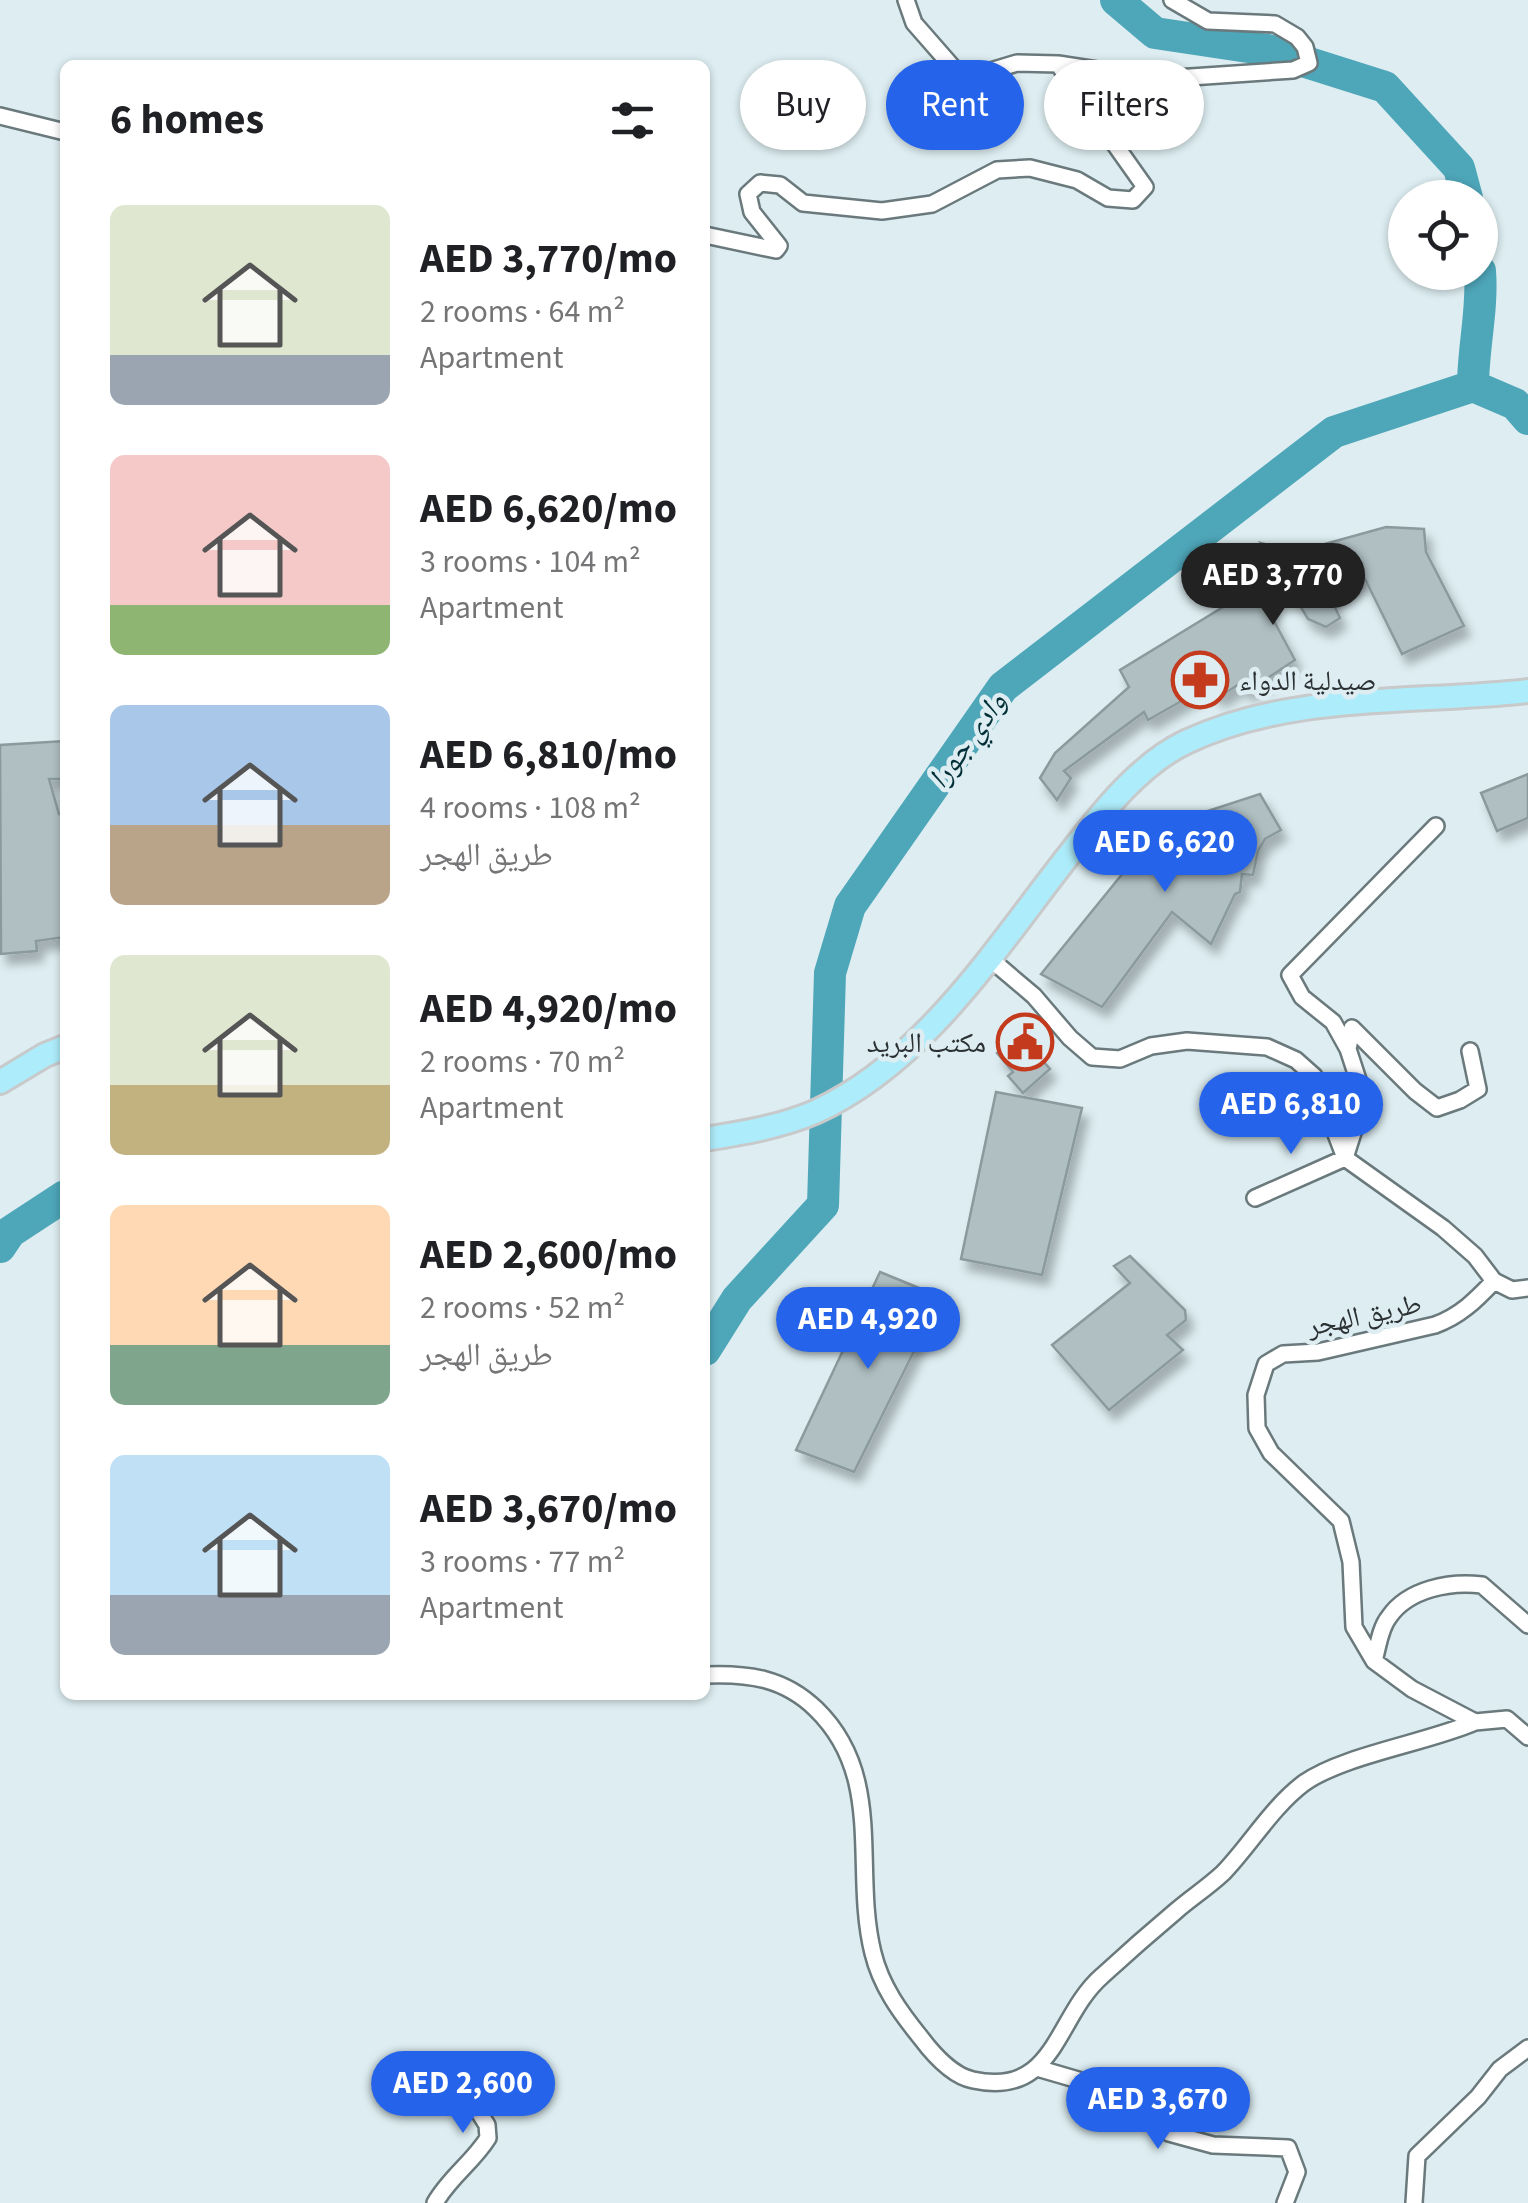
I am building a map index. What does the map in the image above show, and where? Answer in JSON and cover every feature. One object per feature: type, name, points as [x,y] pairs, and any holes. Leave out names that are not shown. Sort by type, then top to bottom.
[{"type":"main road","points":[[710,1138],[753,1131],[815,1111],[911,1046],[954,1002],[1121,789],[1184,742],[1263,715],[1337,705],[1519,692]]},
{"type":"main road","points":[[0,1082],[60,1049]]},
{"type":"street","points":[[906,0],[914,23],[956,71],[987,72],[1017,63],[1044,64]]},
{"type":"street","points":[[1172,0],[1208,21],[1275,24],[1297,37],[1305,47],[1309,63],[1293,70],[1204,75]]},
{"type":"street","points":[[0,116],[60,131]]},
{"type":"street","points":[[710,236],[776,250],[779,246],[752,212],[748,194],[760,183],[780,185],[803,203],[882,212],[932,204],[997,170],[1030,168],[1076,180],[1108,198],[1133,200],[1145,187],[1119,150]]},
{"type":"street","points":[[1256,1198],[1345,1158],[1364,1098],[1348,1049],[1333,1022],[1302,997],[1290,976],[1436,826]]},
{"type":"street","points":[[988,957],[1034,996],[1092,1057],[1120,1059],[1151,1046],[1187,1041],[1267,1047],[1296,1060],[1314,1076],[1345,1158],[1443,1228],[1476,1256],[1494,1281],[1512,1290],[1528,1288]]},
{"type":"street","points":[[1348,1049],[1352,1028],[1436,1108],[1460,1100],[1478,1088],[1470,1051]]},
{"type":"street","name":"طريق الهجر","points":[[1374,1662],[1354,1627],[1352,1562],[1341,1521],[1271,1453],[1257,1428],[1256,1395],[1266,1364],[1283,1354],[1318,1352],[1435,1325],[1473,1303],[1494,1281]]},
{"type":"street","points":[[1474,1722],[1412,1689],[1374,1662],[1386,1620],[1402,1601],[1444,1586],[1482,1585],[1528,1624]]},
{"type":"street","points":[[710,1675],[761,1677],[784,1685],[822,1716],[842,1741],[861,1791],[873,1953],[891,1998],[926,2045],[967,2079],[1013,2082],[1037,2068],[1099,1978],[1221,1874],[1306,1782],[1343,1765],[1474,1722],[1507,1719],[1528,1737]]},
{"type":"street","points":[[1414,2203],[1417,2156],[1478,2097],[1500,2069],[1528,2048]]},
{"type":"street","points":[[435,2203],[488,2138],[487,2125],[448,2062]]},
{"type":"street","points":[[1037,2068],[1092,2084],[1123,2098],[1170,2133],[1213,2145],[1288,2148],[1297,2172],[1286,2203]]},
{"type":"building","points":[[1386,527],[1424,529],[1426,552],[1464,626],[1402,654],[1365,579],[1330,597],[1340,618],[1326,627],[1308,619],[1273,561],[1247,571],[1295,660],[1248,691],[1241,683],[1219,697],[1208,686],[1148,720],[1144,712],[1064,771],[1071,778],[1057,800],[1040,778],[1055,753],[1129,687],[1120,670],[1241,596],[1222,558],[1264,547],[1261,543],[1296,552]]},
{"type":"building","points":[[60,741],[60,779],[49,779],[60,814],[60,938],[36,941],[37,951],[1,954],[0,745]]},
{"type":"building","points":[[1528,774],[1528,818],[1497,831],[1481,793]]},
{"type":"building","points":[[1260,794],[1281,830],[1265,839],[1253,875],[1242,874],[1240,892],[1235,894],[1211,944],[1172,912],[1102,1007],[1041,974],[1123,873],[1120,871],[1192,816]]},
{"type":"building","points":[[1018,1033],[1050,1069],[1023,1093],[1008,1076],[1013,1072],[997,1053]]},
{"type":"building","points":[[996,1092],[1082,1108],[1042,1275],[961,1259]]},
{"type":"building","points":[[1130,1256],[1185,1310],[1186,1320],[1167,1335],[1183,1350],[1109,1410],[1052,1345],[1130,1283],[1114,1266]]},
{"type":"building","points":[[880,1272],[941,1297],[854,1472],[796,1450]]},
{"type":"waterway","points":[[1116,0],[1155,33],[1268,50],[1385,87],[1459,168],[1462,180]]},
{"type":"waterway","points":[[1473,386],[1480,290]]},
{"type":"waterway","name":"وادي جورا","points":[[710,1342],[737,1299],[823,1205],[830,973],[850,906],[1003,687],[1334,432],[1473,386],[1515,404],[1528,419]]},
{"type":"waterway","name":"وادي جورا","points":[[0,1247],[10,1232],[60,1199]]},
{"type":"place","name":"صيدلية الدواء","points":[[1200,680]]},
{"type":"place","name":"مكتب البريد","points":[[1025,1042]]}]
